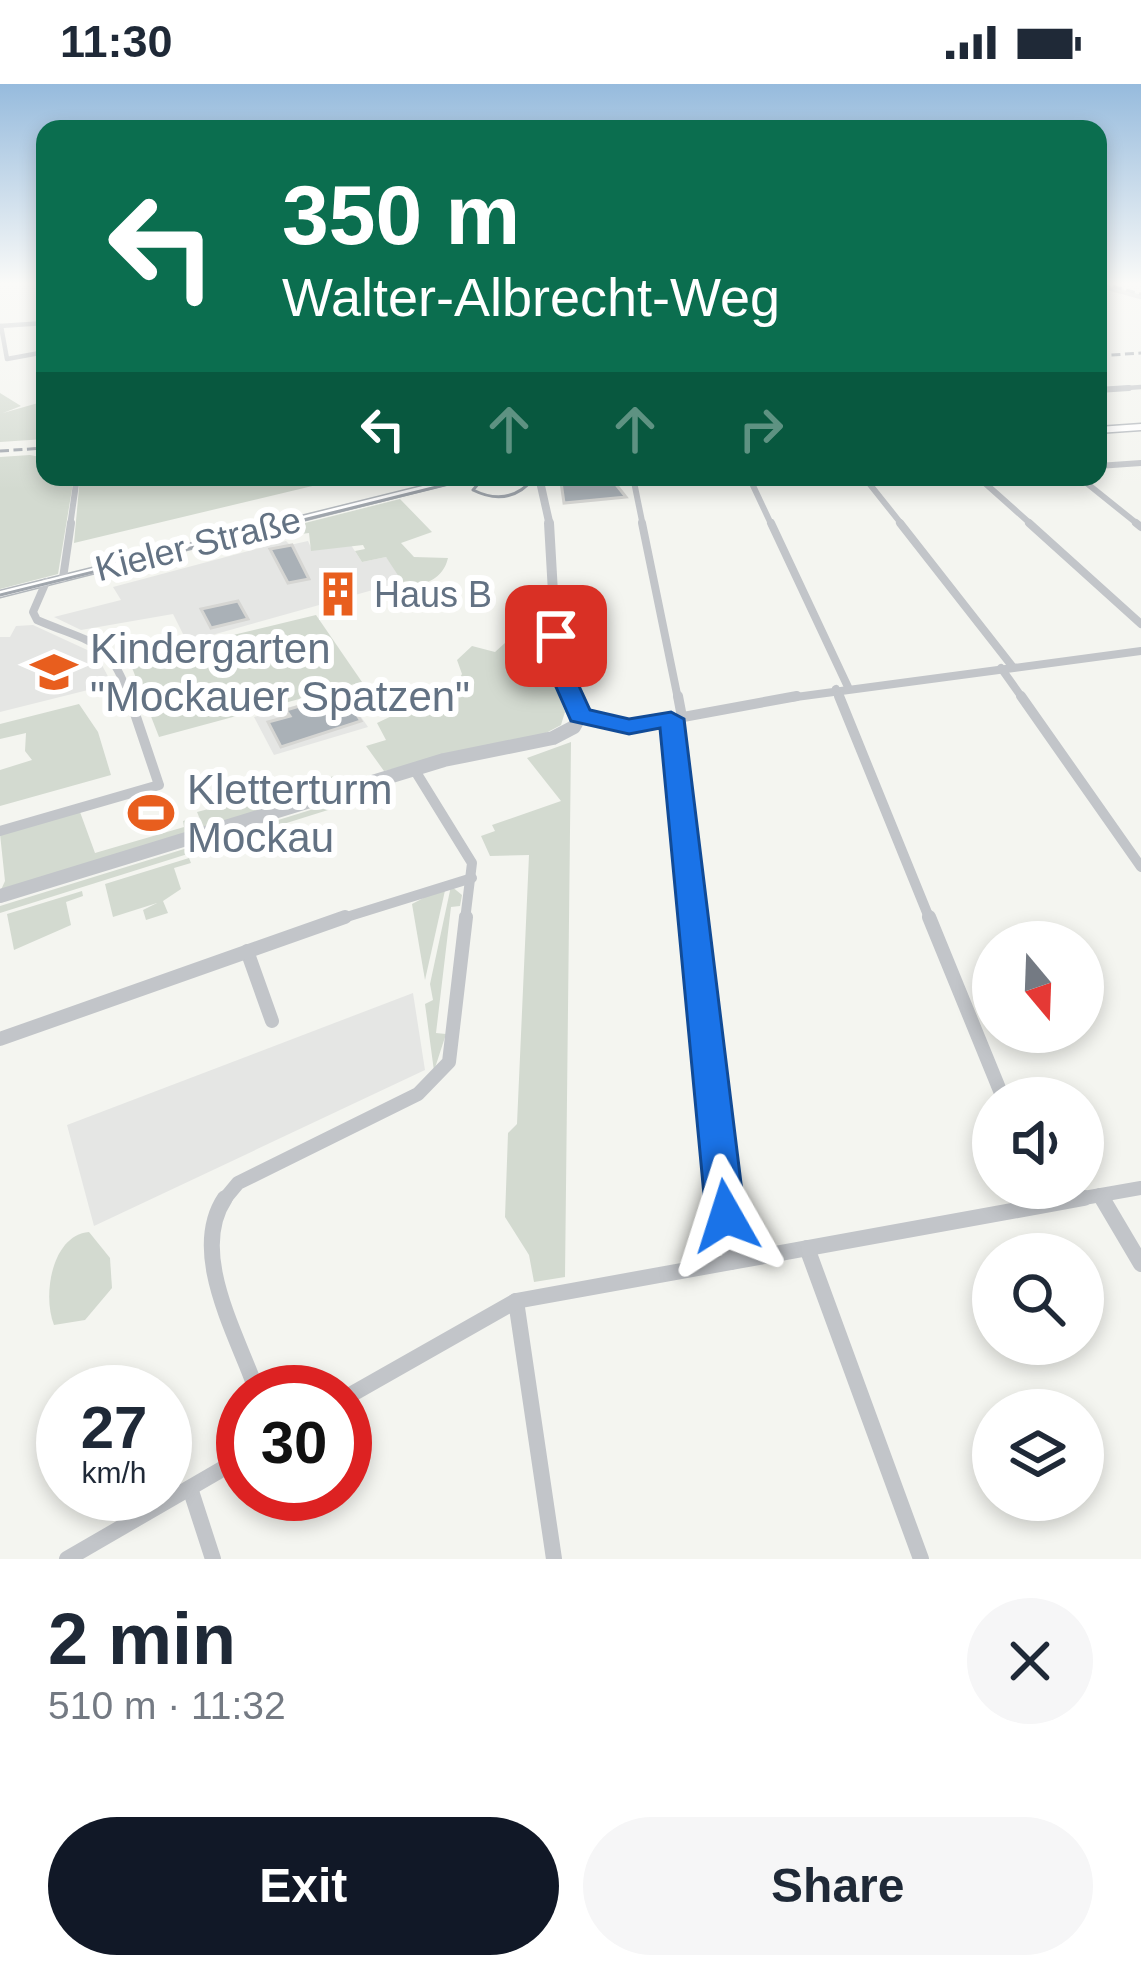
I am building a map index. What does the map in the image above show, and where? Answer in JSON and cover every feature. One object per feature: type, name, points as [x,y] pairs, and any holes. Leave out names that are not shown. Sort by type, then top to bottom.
[{"type":"main road","points":[[1107,429],[1141,427]]},
{"type":"main road","name":"Kieler Straße","points":[[0,594],[436,486]]},
{"type":"street","points":[[6,352],[7,358],[17,360],[36,355]]},
{"type":"street","points":[[1107,389],[1141,387]]},
{"type":"street","points":[[1107,465],[1141,463]]},
{"type":"street","points":[[62,578],[76,486]]},
{"type":"street","points":[[541,486],[554,544],[556,662],[580,716]]},
{"type":"street","points":[[635,486],[677,718],[731,1262]]},
{"type":"street","points":[[753,486],[842,688],[995,1077]]},
{"type":"street","points":[[871,486],[1006,667],[1141,867]]},
{"type":"street","points":[[988,486],[1141,625]]},
{"type":"street","points":[[1090,486],[1141,527]]},
{"type":"street","points":[[1127,516],[1141,515]]},
{"type":"street","points":[[0,831],[160,785],[117,661],[106,649],[37,620],[33,612],[46,582]]},
{"type":"street","points":[[580,716],[629,727],[842,688],[1141,651]]},
{"type":"street","points":[[0,896],[414,769],[553,738],[574,727],[580,716]]},
{"type":"street","points":[[248,1365],[208,1252],[212,1217],[238,1183],[418,1094],[440,1077],[453,1038],[472,878],[458,833],[414,769]]},
{"type":"street","points":[[0,1039],[472,878]]},
{"type":"street","points":[[247,951],[272,1021]]},
{"type":"street","points":[[1104,1195],[1141,1188]]},
{"type":"street","points":[[1104,1203],[1141,1264]]},
{"type":"street","points":[[372,1383],[516,1301],[807,1249],[985,1209]]},
{"type":"street","points":[[807,1249],[921,1559]]},
{"type":"street","points":[[516,1301],[554,1559]]},
{"type":"street","points":[[192,1494],[213,1559]]},
{"type":"street","points":[[67,1559],[133,1521]]},
{"type":"shaded area","points":[[0,393],[21,406],[3,413],[36,404],[36,440],[0,442]]},
{"type":"shaded area","points":[[36,456],[36,486],[73,486],[58,574],[0,589],[0,457]]},
{"type":"shaded area","points":[[79,486],[312,486],[74,543]]},
{"type":"shaded area","points":[[400,499],[432,532],[401,543],[414,557],[448,558],[438,576],[407,589],[386,557],[362,562],[355,551],[365,549],[363,545],[311,551],[309,533],[301,534],[297,525]]},
{"type":"shaded area","points":[[286,541],[290,545],[308,541],[312,550],[349,542],[362,562],[386,557],[405,581],[187,642],[173,614],[81,630],[54,617],[121,600],[113,587]]},
{"type":"shaded area","points":[[316,615],[362,682],[159,737],[129,660]]},
{"type":"shaded area","points":[[546,616],[548,669],[565,712],[561,725],[544,734],[384,771],[366,746],[386,740],[377,723],[455,686],[462,674],[457,660],[472,646],[495,652],[525,625],[524,617]]},
{"type":"shaded area","name":"Kindergarten \"Mockauer Spatzen\"","points":[[33,625],[96,654],[112,684],[0,712],[0,637],[10,637],[16,626]]},
{"type":"shaded area","points":[[344,692],[368,727],[274,755],[254,717]]},
{"type":"shaded area","points":[[79,704],[98,732],[111,775],[0,806],[0,770],[32,760],[25,751],[26,733],[0,739],[0,724]]},
{"type":"shaded area","points":[[571,742],[565,1277],[534,1282],[529,1255],[505,1217],[508,1133],[517,1124],[529,855],[490,856],[481,836],[495,831],[492,825],[561,801],[527,758]]},
{"type":"shaded area","points":[[338,775],[345,786],[204,829],[197,812]]},
{"type":"shaded area","points":[[375,790],[379,794],[0,913],[0,906]]},
{"type":"shaded area","points":[[80,812],[95,853],[184,827],[183,821],[194,818],[199,831],[0,892],[5,881],[0,834]]},
{"type":"shaded area","points":[[189,858],[191,863],[174,868],[181,889],[163,901],[168,913],[146,920],[143,910],[157,903],[113,917],[105,884]]},
{"type":"shaded area","points":[[446,886],[425,980],[412,904]]},
{"type":"shaded area","points":[[451,886],[462,895],[460,906],[451,907],[436,1033],[446,1034],[434,1071],[425,1004],[433,1000],[430,984]]},
{"type":"shaded area","points":[[82,891],[83,896],[66,902],[71,925],[14,950],[7,914]]},
{"type":"shaded area","points":[[413,993],[425,1070],[94,1226],[67,1125]]},
{"type":"shaded area","points":[[89,1232],[110,1258],[112,1288],[85,1320],[54,1325],[49,1298],[53,1268],[66,1244]]},
{"type":"building","points":[[562,486],[617,486],[626,497],[564,503]]},
{"type":"building","points":[[292,545],[309,579],[288,583],[270,549]]},
{"type":"building","points":[[238,601],[248,619],[211,628],[201,609]]},
{"type":"building","points":[[334,696],[338,703],[348,701],[361,721],[281,747],[268,722],[290,716],[286,710]]},
{"type":"tram line","points":[[0,595],[441,486]]},
{"type":"tram line","points":[[476,486],[473,490],[499,497],[526,486]]},
{"type":"railway","points":[[1107,355],[1141,353]]},
{"type":"railway","points":[[0,451],[36,449]]},
{"type":"place","name":"Haus B","points":[[338,594]]},
{"type":"place","name":"Kindergarten \"Mockauer Spatzen\"","points":[[54,672]]},
{"type":"place","name":"Kletterturm Mockau","points":[[151,813]]},
{"type":"route","points":[[556,636],[556,662],[580,716],[629,727],[671,719],[726,1216]]}]
